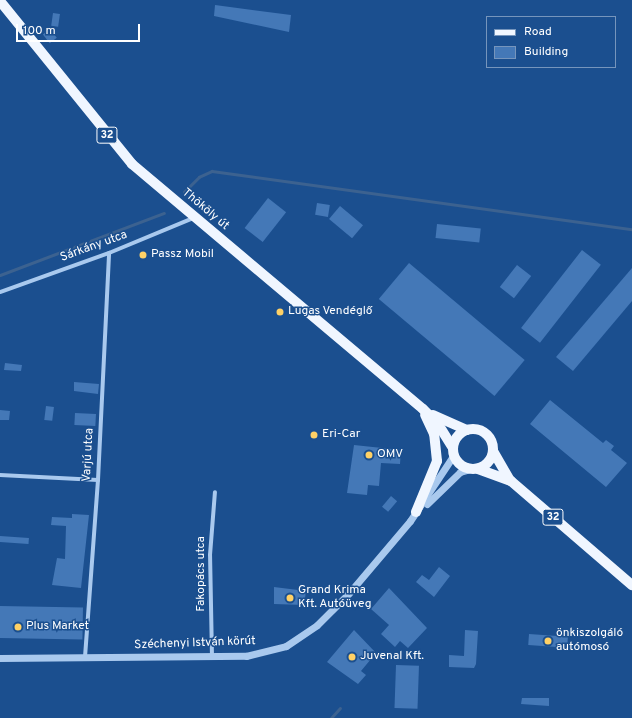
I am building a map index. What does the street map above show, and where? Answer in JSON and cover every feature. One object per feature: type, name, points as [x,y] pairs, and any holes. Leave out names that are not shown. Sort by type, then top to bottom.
[{"type":"main road","name":"Thököly út","points":[[0,1],[132,164],[193,218],[423,409],[438,424],[463,467],[474,469]]},
{"type":"main road","name":"Thököly út","points":[[423,409],[467,430],[478,430],[488,436],[493,451]]},
{"type":"main road","points":[[416,512],[437,461],[434,434],[423,409]]},
{"type":"main road","points":[[453,451],[467,430]]},
{"type":"main road","points":[[474,469],[491,459],[493,451]]},
{"type":"main road","name":"32","points":[[493,451],[511,481],[632,585]]},
{"type":"main road","name":"32","points":[[474,469],[511,481]]},
{"type":"street","name":"Sárkány utca","points":[[0,292],[109,253],[193,218]]},
{"type":"street","name":"Varjú utca","points":[[85,658],[98,480],[109,253]]},
{"type":"street","name":"Széchenyi István körút","points":[[410,521],[453,451]]},
{"type":"street","name":"Széchenyi István körút","points":[[0,658],[212,657],[268,652],[302,636],[333,611],[410,521],[460,472],[474,469]]},
{"type":"street","points":[[0,475],[98,480]]},
{"type":"street","name":"Fakopács utca","points":[[212,657],[210,555],[215,492]]},
{"type":"building","points":[[215,5],[291,15],[289,32],[214,16]]},
{"type":"building","points":[[53,13],[60,14],[58,27],[51,26]]},
{"type":"building","points":[[50,29],[57,38],[50,43],[43,35]]},
{"type":"building","points":[[268,198],[286,212],[263,242],[245,228]]},
{"type":"building","points":[[317,203],[330,205],[328,217],[315,215]]},
{"type":"building","points":[[340,206],[363,225],[352,238],[329,219]]},
{"type":"building","points":[[437,224],[481,229],[479,243],[436,238]]},
{"type":"building","points":[[582,250],[601,265],[540,343],[521,328]]},
{"type":"building","points":[[409,263],[525,360],[494,396],[379,299]]},
{"type":"building","points":[[517,265],[531,276],[514,298],[500,287]]},
{"type":"building","points":[[632,268],[632,301],[573,371],[556,357]]},
{"type":"building","points":[[5,363],[22,365],[21,371],[4,370]]},
{"type":"building","points":[[74,382],[99,384],[98,394],[74,391]]},
{"type":"building","points":[[550,400],[603,443],[606,440],[614,446],[611,450],[627,463],[606,487],[530,424]]},
{"type":"building","points":[[46,406],[54,407],[52,421],[44,420]]},
{"type":"building","points":[[0,410],[10,411],[9,420],[0,420]]},
{"type":"building","points":[[75,413],[96,414],[95,426],[74,425]]},
{"type":"building","points":[[354,445],[401,450],[400,464],[381,463],[379,486],[368,485],[367,495],[347,493]]},
{"type":"building","points":[[391,496],[397,501],[388,512],[382,507]]},
{"type":"building","points":[[72,514],[89,515],[81,588],[52,585],[57,558],[65,559],[66,526],[51,525],[52,517],[72,518]]},
{"type":"building","points":[[0,536],[29,538],[29,544],[0,542]]},
{"type":"building","points":[[439,567],[450,576],[434,597],[416,582],[422,575],[429,580]]},
{"type":"building","name":"Grand Krima Kft. Autóüveg","points":[[274,587],[306,591],[304,605],[274,604]]},
{"type":"building","points":[[389,588],[427,628],[408,648],[400,641],[395,647],[381,634],[389,625],[371,609]]},
{"type":"building","points":[[0,606],[83,607],[82,639],[0,638]]},
{"type":"building","name":"Juvenal Kft.","points":[[354,630],[376,653],[361,671],[366,675],[358,684],[327,662]]},
{"type":"building","points":[[465,630],[478,631],[476,664],[474,668],[449,667],[449,655],[464,656]]},
{"type":"building","name":"önkiszolgáló autómosó","points":[[529,634],[568,637],[567,648],[528,645]]},
{"type":"building","points":[[396,665],[419,666],[417,709],[394,708]]},
{"type":"building","points":[[522,698],[549,698],[549,706],[521,704]]},
{"type":"waterway","points":[[184,192],[199,177],[212,171],[632,229]]},
{"type":"waterway","points":[[0,275],[164,213]]},
{"type":"waterway","points":[[331,718],[340,708]]},
{"type":"place","name":"Passz Mobil","points":[[143,255]]},
{"type":"place","name":"Lugas Vendéglő","points":[[280,312]]},
{"type":"place","name":"Eri-Car","points":[[314,435]]},
{"type":"place","name":"OMV","points":[[369,455]]},
{"type":"place","name":"Grand Krima Kft. Autóüveg","points":[[290,598]]},
{"type":"place","name":"Plus Market","points":[[18,627]]},
{"type":"place","name":"önkiszolgáló autómosó","points":[[548,641]]},
{"type":"place","name":"Juvenal Kft.","points":[[352,657]]}]
